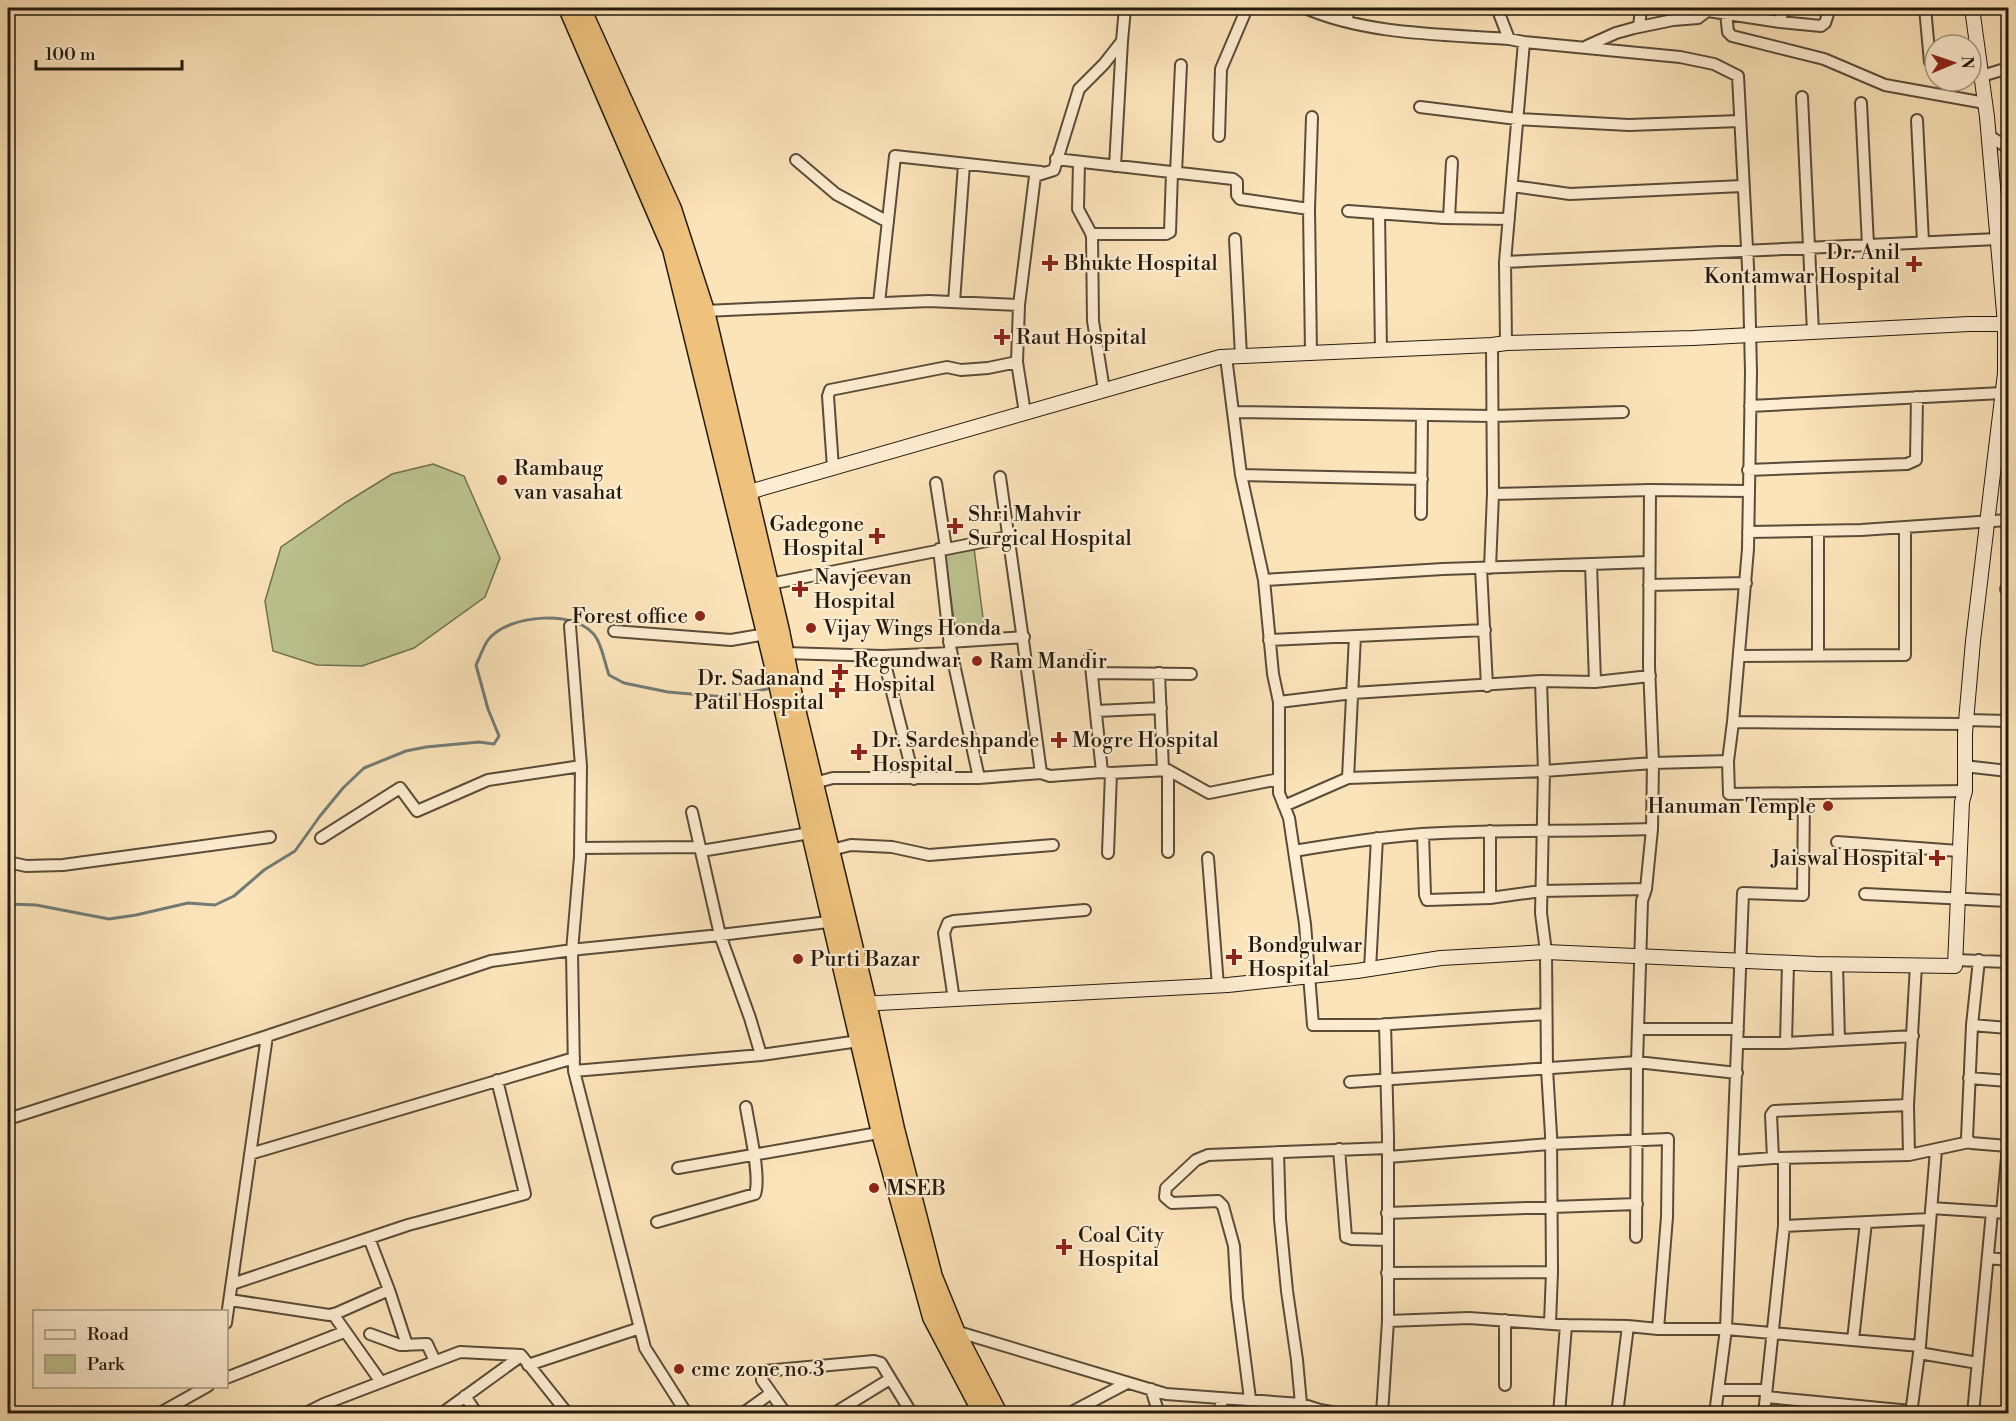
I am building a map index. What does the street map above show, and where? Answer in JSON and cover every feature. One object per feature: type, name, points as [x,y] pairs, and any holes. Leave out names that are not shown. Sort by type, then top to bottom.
[{"type":"highway","points":[[568,8],[669,240],[741,495],[770,584],[785,653],[782,673]]},
{"type":"highway","points":[[581,8],[672,208],[705,311],[766,634],[782,673],[932,1317],[983,1413]]},
{"type":"highway","points":[[790,710],[816,782],[818,832]]},
{"type":"highway","points":[[818,832],[840,847],[839,921]]},
{"type":"highway","points":[[859,1004],[859,1041],[877,1086]]},
{"type":"highway","points":[[888,1131],[933,1277],[955,1331],[998,1413]]},
{"type":"street","points":[[1115,166],[1125,8]]},
{"type":"street","points":[[1219,136],[1221,69],[1247,8]]},
{"type":"street","points":[[1305,8],[1345,21],[1418,33],[1509,39],[1680,57],[1714,64],[1738,76],[1750,335],[1750,406],[1746,583],[1728,761],[1729,794],[1965,791]]},
{"type":"street","points":[[1345,21],[1351,8]]},
{"type":"street","points":[[1497,8],[1509,39]]},
{"type":"street","points":[[1639,27],[1641,8]]},
{"type":"street","points":[[1780,22],[1783,8]]},
{"type":"street","points":[[1585,47],[1616,33],[1686,13],[1698,18],[1710,9],[1780,22],[1823,26],[1830,8]]},
{"type":"street","points":[[1924,8],[1927,33]]},
{"type":"street","points":[[1972,8],[1976,33]]},
{"type":"street","points":[[1726,13],[1728,32],[1732,36],[1821,58],[1883,85],[1985,103]]},
{"type":"street","points":[[1025,412],[1017,362],[1019,304],[1035,176],[1054,170],[1079,89],[1104,64],[1122,41]]},
{"type":"street","points":[[1487,686],[1486,568],[1493,494],[1493,416],[1524,42]]},
{"type":"street","points":[[1092,234],[1166,234],[1170,232],[1181,65]]},
{"type":"street","points":[[1983,76],[2008,68]]},
{"type":"street","points":[[859,1004],[1218,986],[1370,969],[1441,958],[1546,952],[1788,963],[1955,966],[1959,851],[1962,802],[1965,791],[1966,722],[1972,641],[2007,362],[2006,319],[1983,85]]},
{"type":"street","points":[[1802,97],[1813,332]]},
{"type":"street","points":[[1861,103],[1868,245]]},
{"type":"street","points":[[1420,107],[1517,119],[1629,125],[1740,120]]},
{"type":"street","points":[[1311,353],[1309,209],[1312,117]]},
{"type":"street","points":[[1917,120],[1923,242]]},
{"type":"street","points":[[1988,135],[2008,148]]},
{"type":"street","points":[[879,303],[895,156],[1044,173]]},
{"type":"street","points":[[1056,159],[1235,180],[1237,195],[1240,199],[1309,209]]},
{"type":"street","points":[[796,160],[836,194],[888,222]]},
{"type":"street","points":[[1079,162],[1078,212],[1092,234],[1093,321],[1104,390]]},
{"type":"street","points":[[1449,218],[1452,162]]},
{"type":"street","points":[[954,302],[964,164]]},
{"type":"street","points":[[1512,186],[1570,194],[1742,186]]},
{"type":"street","points":[[1348,212],[1509,219]]},
{"type":"street","points":[[1378,213],[1381,350]]},
{"type":"street","points":[[1506,262],[1997,238]]},
{"type":"street","points":[[1235,239],[1241,356]]},
{"type":"street","points":[[705,311],[879,303],[1019,304]]},
{"type":"street","points":[[741,495],[1025,412],[1227,357],[1813,332],[1969,324],[2006,319]]},
{"type":"street","points":[[1227,357],[1241,475],[1264,580],[1269,640],[1279,702],[1280,793],[1289,818],[1305,924],[1313,1025],[1385,1024],[1546,1014]]},
{"type":"street","points":[[833,468],[828,396],[830,390],[947,367],[961,370],[988,368],[1017,362]]},
{"type":"street","points":[[1750,406],[2002,393]]},
{"type":"street","points":[[1748,470],[1906,464],[1916,460],[1917,397]]},
{"type":"street","points":[[1233,412],[1493,416],[1623,412]]},
{"type":"street","points":[[1421,514],[1422,415]]},
{"type":"street","points":[[1241,475],[1422,479]]},
{"type":"street","points":[[1000,477],[1016,602],[1024,637],[1041,773]]},
{"type":"street","points":[[936,483],[950,647],[979,778]]},
{"type":"street","points":[[1493,494],[1650,490],[1748,491]]},
{"type":"street","points":[[1636,1237],[1637,1062],[1642,901],[1646,889],[1652,830],[1650,490]]},
{"type":"street","points":[[1748,532],[1905,528],[2008,520]]},
{"type":"street","points":[[1740,656],[1905,655],[1905,528]]},
{"type":"street","points":[[1818,531],[1818,655]]},
{"type":"street","points":[[770,584],[1007,537]]},
{"type":"street","points":[[1264,580],[1649,562]]},
{"type":"street","points":[[1591,564],[1595,682]]},
{"type":"street","points":[[1649,585],[1746,583]]},
{"type":"street","points":[[570,626],[581,766],[580,848],[572,951],[574,1071],[645,1348],[687,1413]]},
{"type":"street","points":[[1269,640],[1485,630]]},
{"type":"street","points":[[614,631],[731,640],[766,634]]},
{"type":"street","points":[[1348,778],[1355,636]]},
{"type":"street","points":[[785,653],[883,656],[1024,637]]},
{"type":"street","points":[[883,656],[914,779]]},
{"type":"street","points":[[1090,656],[1096,711],[1107,772],[1108,853]]},
{"type":"street","points":[[1092,673],[1191,674]]},
{"type":"street","points":[[1159,673],[1166,770],[1168,852]]},
{"type":"street","points":[[1279,702],[1353,693],[1541,681],[1595,682],[1650,676]]},
{"type":"street","points":[[1541,681],[1544,771],[1541,913],[1546,952],[1552,1272],[1550,1323]]},
{"type":"street","points":[[1096,711],[1161,708]]},
{"type":"street","points":[[1733,722],[2008,721]]},
{"type":"street","points":[[1284,806],[1348,778],[1728,761]]},
{"type":"street","points":[[321,838],[400,788],[417,811],[488,780],[581,766]]},
{"type":"street","points":[[1964,766],[2008,771]]},
{"type":"street","points":[[816,782],[833,778],[979,778],[1041,773],[1050,776],[1166,770],[1209,793],[1279,779]]},
{"type":"street","points":[[1715,1413],[1726,1329],[1743,893],[1803,895],[1804,793]]},
{"type":"street","points":[[692,812],[720,936],[761,1055]]},
{"type":"street","points":[[1294,851],[1377,838],[1423,834],[1490,831],[1652,830]]},
{"type":"street","points":[[1490,831],[1490,898]]},
{"type":"street","points":[[580,848],[700,849],[818,832]]},
{"type":"street","points":[[1423,834],[1427,900],[1490,898],[1541,891],[1646,889]]},
{"type":"street","points":[[8,862],[35,866],[63,865],[270,837]]},
{"type":"street","points":[[1370,969],[1377,838]]},
{"type":"street","points":[[1837,842],[1959,851]]},
{"type":"street","points":[[840,847],[892,847],[929,855],[1053,845]]},
{"type":"street","points":[[1208,858],[1218,986]]},
{"type":"street","points":[[1864,894],[2008,901]]},
{"type":"street","points":[[954,1000],[944,933],[948,923],[1085,910]]},
{"type":"street","points":[[8,1119],[492,962],[839,921]]},
{"type":"street","points":[[1955,960],[2008,962]]},
{"type":"street","points":[[1969,1142],[1967,1137],[1969,1078],[1979,960]]},
{"type":"street","points":[[1786,1043],[1788,963]]},
{"type":"street","points":[[1838,964],[1839,1040]]},
{"type":"street","points":[[1909,1155],[1908,1105],[1916,965]]},
{"type":"street","points":[[1382,1413],[1388,1321],[1385,1024]]},
{"type":"street","points":[[1972,1024],[2008,1028]]},
{"type":"street","points":[[1639,1029],[1738,1029]]},
{"type":"street","points":[[228,1312],[267,1036]]},
{"type":"street","points":[[1738,1043],[1786,1043],[1912,1036]]},
{"type":"street","points":[[574,1071],[761,1055],[859,1041]]},
{"type":"street","points":[[250,1154],[574,1058]]},
{"type":"street","points":[[1350,1082],[1637,1062],[1737,1073]]},
{"type":"street","points":[[1969,1078],[2008,1081]]},
{"type":"street","points":[[232,1284],[408,1225],[525,1194],[497,1080]]},
{"type":"street","points":[[1773,1158],[1772,1115],[1774,1111],[1908,1105]]},
{"type":"street","points":[[657,1222],[752,1196],[757,1188],[746,1107]]},
{"type":"street","points":[[678,1168],[888,1131]]},
{"type":"street","points":[[1250,1399],[1237,1298],[1234,1246],[1223,1206],[1218,1201],[1172,1203],[1168,1202],[1165,1192],[1166,1188],[1196,1160],[1214,1154],[1339,1149],[1388,1152],[1668,1139],[1667,1217],[1658,1329]]},
{"type":"street","points":[[1733,1161],[1909,1155],[1969,1142],[2008,1146],[2001,1213],[1988,1258],[1973,1413]]},
{"type":"street","points":[[1339,1149],[1344,1234],[1352,1239],[1388,1240]]},
{"type":"street","points":[[1718,1390],[1911,1412],[1919,1350],[1936,1150]]},
{"type":"street","points":[[1278,1152],[1280,1219],[1301,1404]]},
{"type":"street","points":[[1764,1413],[1784,1226],[1784,1158]]},
{"type":"street","points":[[1387,1213],[1636,1204]]},
{"type":"street","points":[[1784,1226],[1866,1222],[1931,1214],[2001,1213]]},
{"type":"street","points":[[1853,1340],[1866,1222]]},
{"type":"street","points":[[369,1238],[407,1345]]},
{"type":"street","points":[[1988,1258],[2008,1260]]},
{"type":"street","points":[[1388,1273],[1552,1272]]},
{"type":"street","points":[[230,1300],[333,1314],[389,1290]]},
{"type":"street","points":[[333,1314],[381,1382]]},
{"type":"street","points":[[1388,1321],[1468,1318],[1658,1329],[1726,1329],[1853,1340],[1919,1350],[1978,1363]]},
{"type":"street","points":[[1504,1386],[1505,1320]]},
{"type":"street","points":[[1559,1413],[1566,1325]]},
{"type":"street","points":[[1617,1413],[1628,1326]]},
{"type":"street","points":[[441,1413],[525,1360],[640,1328]]},
{"type":"street","points":[[955,1331],[1166,1394],[1250,1399],[1271,1408],[1301,1404],[1320,1412],[1341,1413]]},
{"type":"street","points":[[228,1377],[345,1332]]},
{"type":"street","points":[[370,1334],[396,1344],[428,1344],[435,1361]]},
{"type":"street","points":[[304,1413],[460,1352],[525,1360],[568,1413]]},
{"type":"street","points":[[786,1413],[762,1380],[764,1371],[874,1361],[881,1363],[912,1413]]},
{"type":"street","points":[[834,1413],[890,1379]]},
{"type":"street","points":[[1068,1413],[1127,1383]]},
{"type":"street","points":[[158,1413],[204,1388]]},
{"type":"street","points":[[1151,1389],[1159,1413]]},
{"type":"street","points":[[742,1413],[771,1393]]},
{"type":"street","points":[[465,1396],[477,1413]]},
{"type":"street","points":[[1221,1398],[1221,1413]]},
{"type":"street","points":[[1091,1401],[1095,1413]]},
{"type":"green space","points":[[433,464],[464,476],[500,558],[485,597],[414,648],[362,666],[317,665],[273,651],[265,601],[281,547],[392,474]]},
{"type":"green space","points":[[974,548],[985,633],[956,636],[945,553]]},
{"type":"waterway","points":[[8,904],[36,905],[109,919],[188,903],[215,905],[234,896],[264,870],[295,851],[343,788],[364,768],[406,751],[426,747],[479,742],[494,744],[499,736],[488,709],[476,665],[488,640],[497,631],[526,620],[560,619],[575,622],[588,629],[597,639],[609,675],[624,683],[668,692],[725,697],[772,688]]},
{"type":"place","name":"Bhukte Hospital","points":[[1050,263]]},
{"type":"place","name":"Dr. Anil Kontamwar Hospital","points":[[1914,264]]},
{"type":"place","name":"Raut Hospital","points":[[1002,337]]},
{"type":"place","name":"Rambaug van vasahat","points":[[502,480]]},
{"type":"place","name":"Shri Mahvir Surgical Hospital","points":[[955,526]]},
{"type":"place","name":"Gadegone Hospital","points":[[877,536]]},
{"type":"place","name":"Navjeevan Hospital","points":[[800,589]]},
{"type":"place","name":"Forest office","points":[[700,616]]},
{"type":"place","name":"Vijay Wings Honda","points":[[811,628]]},
{"type":"place","name":"Ram Mandir","points":[[977,661]]},
{"type":"place","name":"Regundwar Hospital","points":[[840,672]]},
{"type":"place","name":"Dr. Sadanand Patil Hospital","points":[[837,690]]},
{"type":"place","name":"Mogre Hospital","points":[[1059,740]]},
{"type":"place","name":"Dr. Sardeshpande Hospital","points":[[859,752]]},
{"type":"place","name":"Hanuman Temple","points":[[1828,806]]},
{"type":"place","name":"Jaiswal Hospital","points":[[1937,858]]},
{"type":"place","name":"Bondgulwar Hospital","points":[[1234,957]]},
{"type":"place","name":"Purti Bazar","points":[[798,959]]},
{"type":"place","name":"MSEB","points":[[874,1188]]},
{"type":"place","name":"Coal City Hospital","points":[[1064,1247]]},
{"type":"place","name":"cmc zone no 3","points":[[679,1369]]}]
